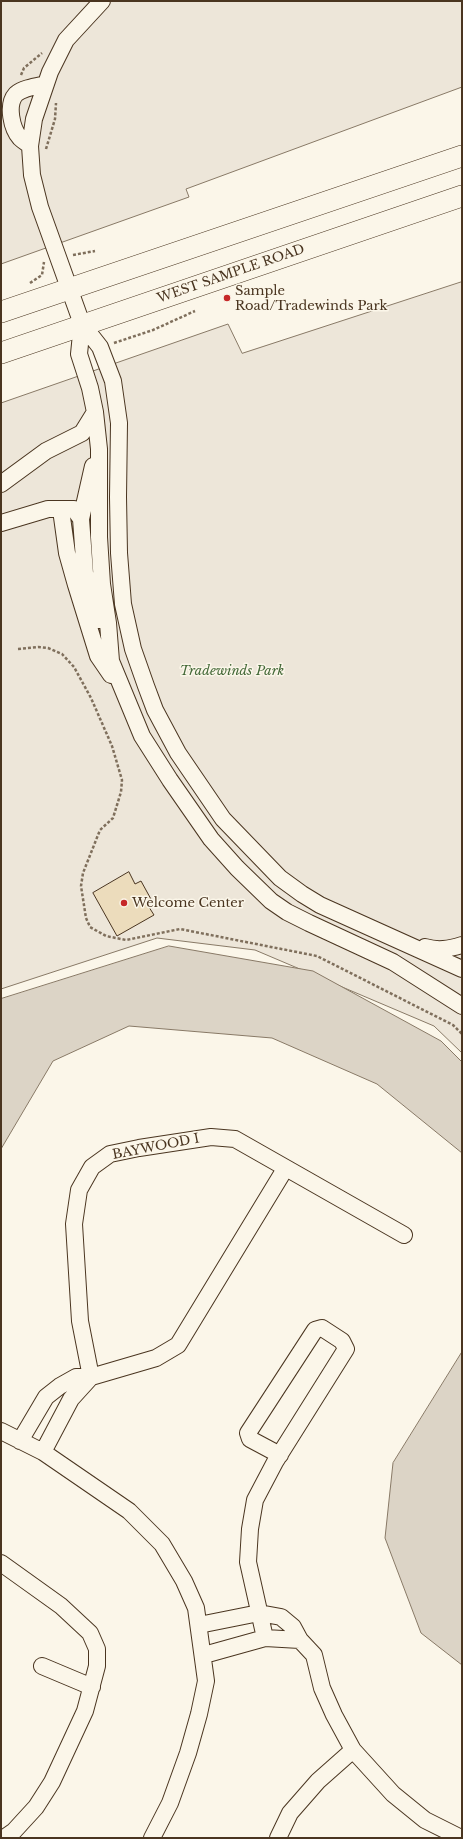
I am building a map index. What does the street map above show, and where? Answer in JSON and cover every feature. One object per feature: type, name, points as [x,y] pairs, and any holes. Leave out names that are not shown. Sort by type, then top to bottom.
[{"type":"main road","points":[[1,312],[462,156]]},
{"type":"main road","name":"WEST SAMPLE ROAD","points":[[1,353],[82,324],[462,196]]},
{"type":"street","points":[[102,1],[66,40],[46,84],[34,119],[30,146],[32,175],[40,207],[82,324],[100,347],[112,381],[119,423],[118,497],[123,604],[133,649],[146,686],[155,710],[188,769],[223,819],[280,878],[302,894],[320,904],[462,969]]},
{"type":"street","points":[[30,146],[21,139],[16,131],[11,111],[12,101],[16,95],[22,91],[46,84]]},
{"type":"street","points":[[82,324],[79,354],[90,388],[95,412],[99,449],[99,537],[102,584],[108,623],[111,661]]},
{"type":"street","points":[[1,484],[46,451],[82,433],[95,412]]},
{"type":"street","points":[[99,449],[88,484],[81,519],[85,573],[111,661],[142,736],[170,780],[211,839],[237,868],[272,901],[287,912],[393,962],[462,1006]]},
{"type":"street","points":[[1,523],[48,509],[74,509],[81,519]]},
{"type":"street","points":[[61,510],[67,554],[98,656],[125,695]]},
{"type":"street","points":[[105,608],[123,604]]},
{"type":"street","points":[[392,937],[433,950],[448,949],[462,945]]},
{"type":"street","points":[[393,962],[414,947]]},
{"type":"street","name":"BAYWOOD I","points":[[91,1377],[80,1321],[74,1224],[79,1190],[92,1167],[110,1154],[211,1137],[235,1139],[285,1169],[404,1235]]},
{"type":"street","points":[[20,1441],[46,1397],[60,1386],[76,1378],[91,1377],[156,1358],[178,1345],[285,1169]]},
{"type":"street","points":[[265,1638],[248,1562],[250,1529],[255,1500],[280,1455],[346,1349],[342,1341],[322,1328],[315,1330],[248,1433],[250,1439],[280,1455]]},
{"type":"street","points":[[43,1452],[71,1399],[91,1377]]},
{"type":"street","points":[[1,1431],[43,1452],[129,1511],[162,1544],[184,1581],[196,1608],[204,1655],[206,1680],[199,1714],[188,1753],[170,1803],[152,1838]]},
{"type":"street","points":[[1,1564],[61,1606],[90,1633],[97,1649],[97,1666],[85,1711],[52,1782],[36,1807],[14,1832],[4,1838]]},
{"type":"street","points":[[199,1625],[259,1613],[281,1617],[293,1627],[300,1640],[314,1655],[322,1688],[334,1716],[353,1750],[393,1794],[414,1812],[425,1820],[461,1838]]},
{"type":"street","points":[[204,1655],[265,1638],[300,1640]]},
{"type":"street","points":[[42,1666],[92,1687]]},
{"type":"street","points":[[278,1838],[290,1813],[318,1781],[353,1750]]},
{"type":"path","points":[[45,155],[55,119],[56,102]]},
{"type":"path","points":[[69,250],[73,255],[95,250]]},
{"type":"path","points":[[30,283],[42,275],[44,256]]},
{"type":"path","points":[[110,344],[153,330],[195,311]]},
{"type":"path","points":[[18,649],[38,647],[48,648],[62,654],[74,667],[91,698],[112,746],[122,780],[121,792],[113,818],[100,830],[83,873],[81,886],[86,918],[90,927],[106,936],[126,940],[180,929],[317,956],[453,1025],[462,1034]]},
{"type":"green space","points":[[1,1],[462,1],[462,87],[186,189],[189,197],[1,264]]},
{"type":"green space","name":"Tradewinds Park","points":[[462,282],[462,1053],[434,1026],[255,950],[157,938],[1,989],[1,403],[228,324],[242,353]]},
{"type":"shaded area","points":[[169,946],[313,971],[441,1041],[462,1062],[462,1153],[377,1084],[272,1038],[129,1026],[53,1061],[1,1149],[1,999]]},
{"type":"shaded area","points":[[462,1352],[462,1665],[421,1633],[385,1538],[393,1463]]},
{"type":"building","name":"Welcome Center","points":[[129,872],[135,884],[141,881],[152,901],[147,904],[154,915],[117,936],[93,893]]},
{"type":"place","name":"Sample Road/Tradewinds Park","points":[[227,298]]},
{"type":"place","name":"Welcome Center","points":[[124,903]]}]
